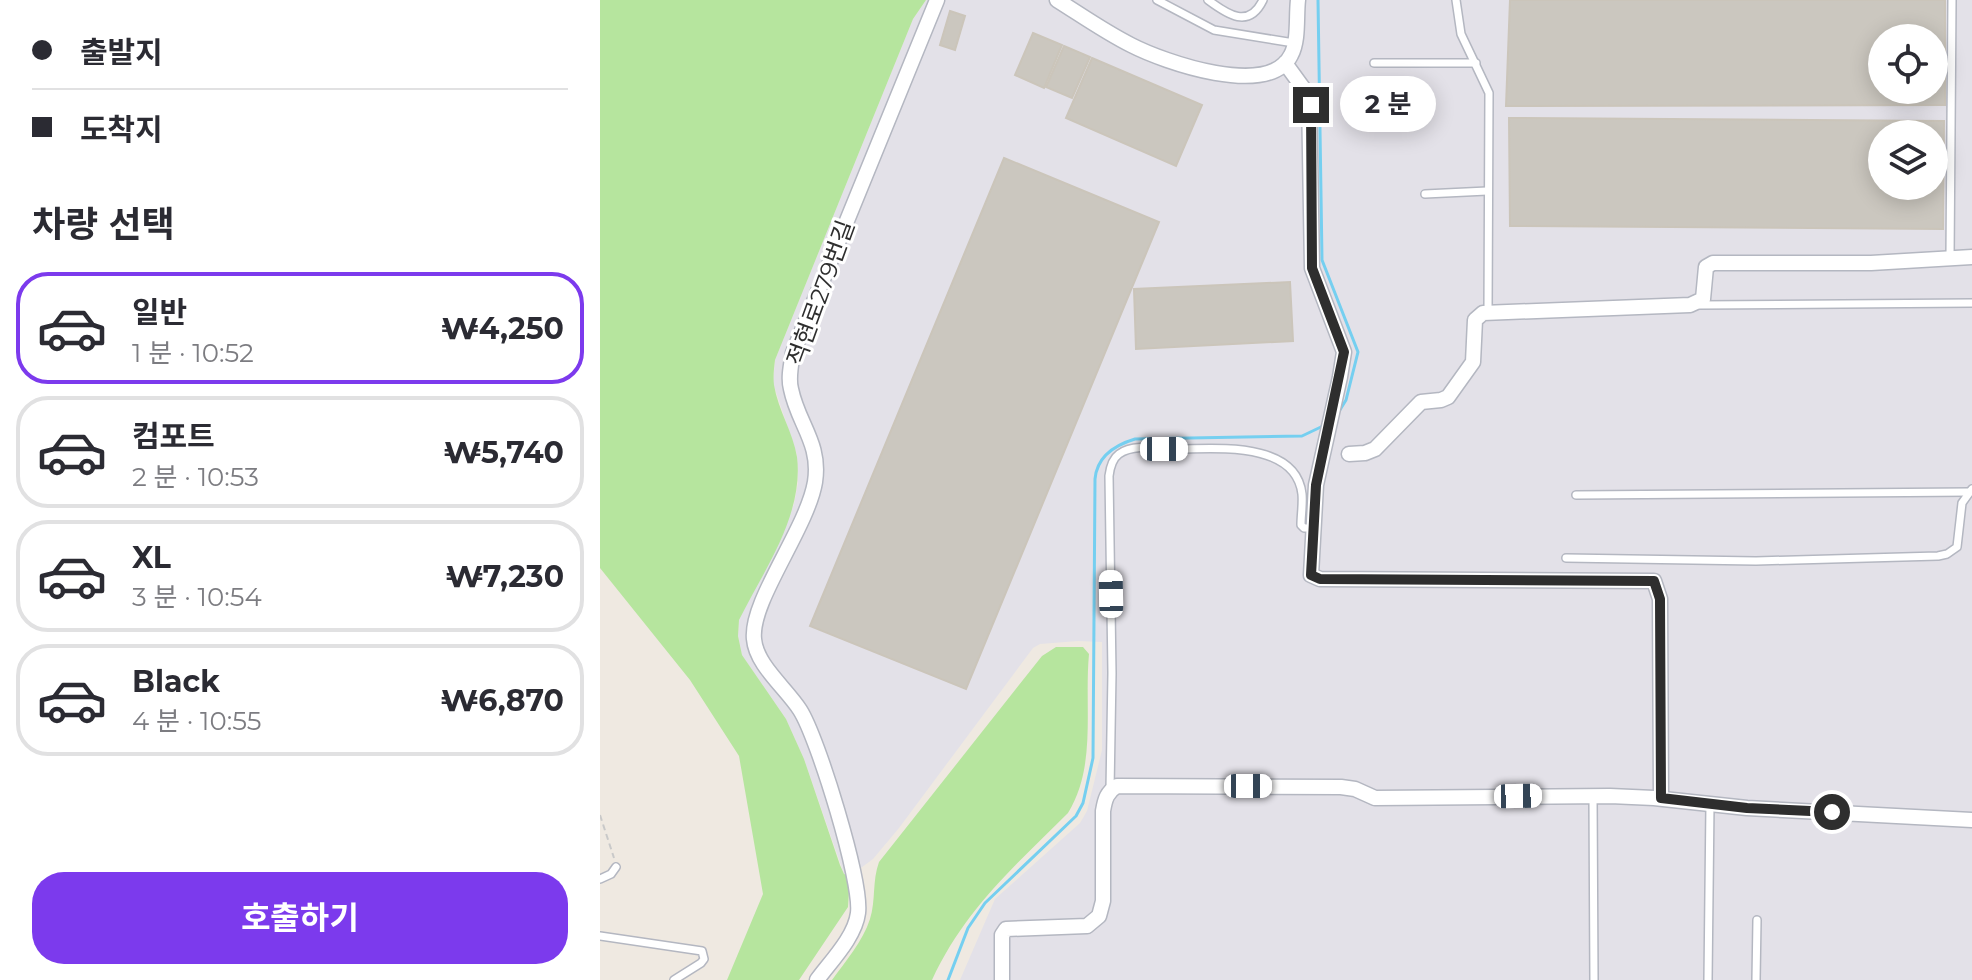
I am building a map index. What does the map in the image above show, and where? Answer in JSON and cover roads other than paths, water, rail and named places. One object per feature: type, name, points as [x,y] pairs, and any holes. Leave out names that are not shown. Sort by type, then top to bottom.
[{"type":"street","name":"적현로279번길","points":[[817,980],[858,916],[857,884],[810,727],[755,648],[754,619],[799,530],[815,481],[814,447],[791,391],[793,353],[937,0]]},
{"type":"street","points":[[1057,0],[1130,44],[1198,68],[1226,75],[1248,76],[1266,74],[1290,57],[1298,0]]},
{"type":"street","points":[[1285,63],[1306,88],[1311,105],[1311,255],[1315,277],[1344,352],[1318,476],[1310,570],[1313,578],[1654,581],[1660,599],[1661,798]]},
{"type":"street","points":[[1349,454],[1375,449],[1421,402],[1441,400],[1452,393],[1473,362],[1475,320],[1478,315],[1690,305],[1699,302],[1705,295],[1705,271],[1709,263],[1871,263],[1972,257]]},
{"type":"street","points":[[1002,980],[1002,935],[1006,929],[1087,926],[1099,916],[1103,901],[1105,799],[1110,790],[1123,785],[1349,788],[1375,798],[1661,798],[1710,804],[1972,820]]},
{"type":"lane","points":[[1157,0],[1214,30],[1294,43]]},
{"type":"lane","points":[[1208,0],[1235,17],[1244,18],[1258,10],[1263,0]]},
{"type":"lane","points":[[1456,0],[1461,34],[1489,93],[1488,313]]},
{"type":"lane","points":[[1950,258],[1952,0]]},
{"type":"lane","points":[[1374,63],[1476,63]]},
{"type":"lane","points":[[1425,194],[1487,191]]},
{"type":"lane","points":[[1690,305],[1972,303]]},
{"type":"lane","points":[[1110,790],[1109,476],[1113,461],[1119,454],[1139,448],[1258,451],[1280,462],[1293,474],[1302,494],[1301,525],[1313,528]]},
{"type":"lane","points":[[1566,558],[1756,561],[1938,556],[1957,547],[1960,513],[1971,490],[1576,495]]},
{"type":"lane","points":[[1593,796],[1594,980]]},
{"type":"lane","points":[[1708,980],[1710,804]]},
{"type":"lane","points":[[600,879],[611,874],[616,867]]},
{"type":"lane","points":[[1756,980],[1757,920]]},
{"type":"lane","points":[[600,936],[702,951],[704,959],[701,963],[674,980]]},
{"type":"waterway","points":[[1318,0],[1322,260],[1358,352],[1346,400],[1338,413]]},
{"type":"waterway","points":[[948,980],[968,928],[985,903],[1076,816],[1083,803],[1093,758],[1095,479],[1103,458],[1114,448],[1135,439],[1302,436],[1323,426]]}]
